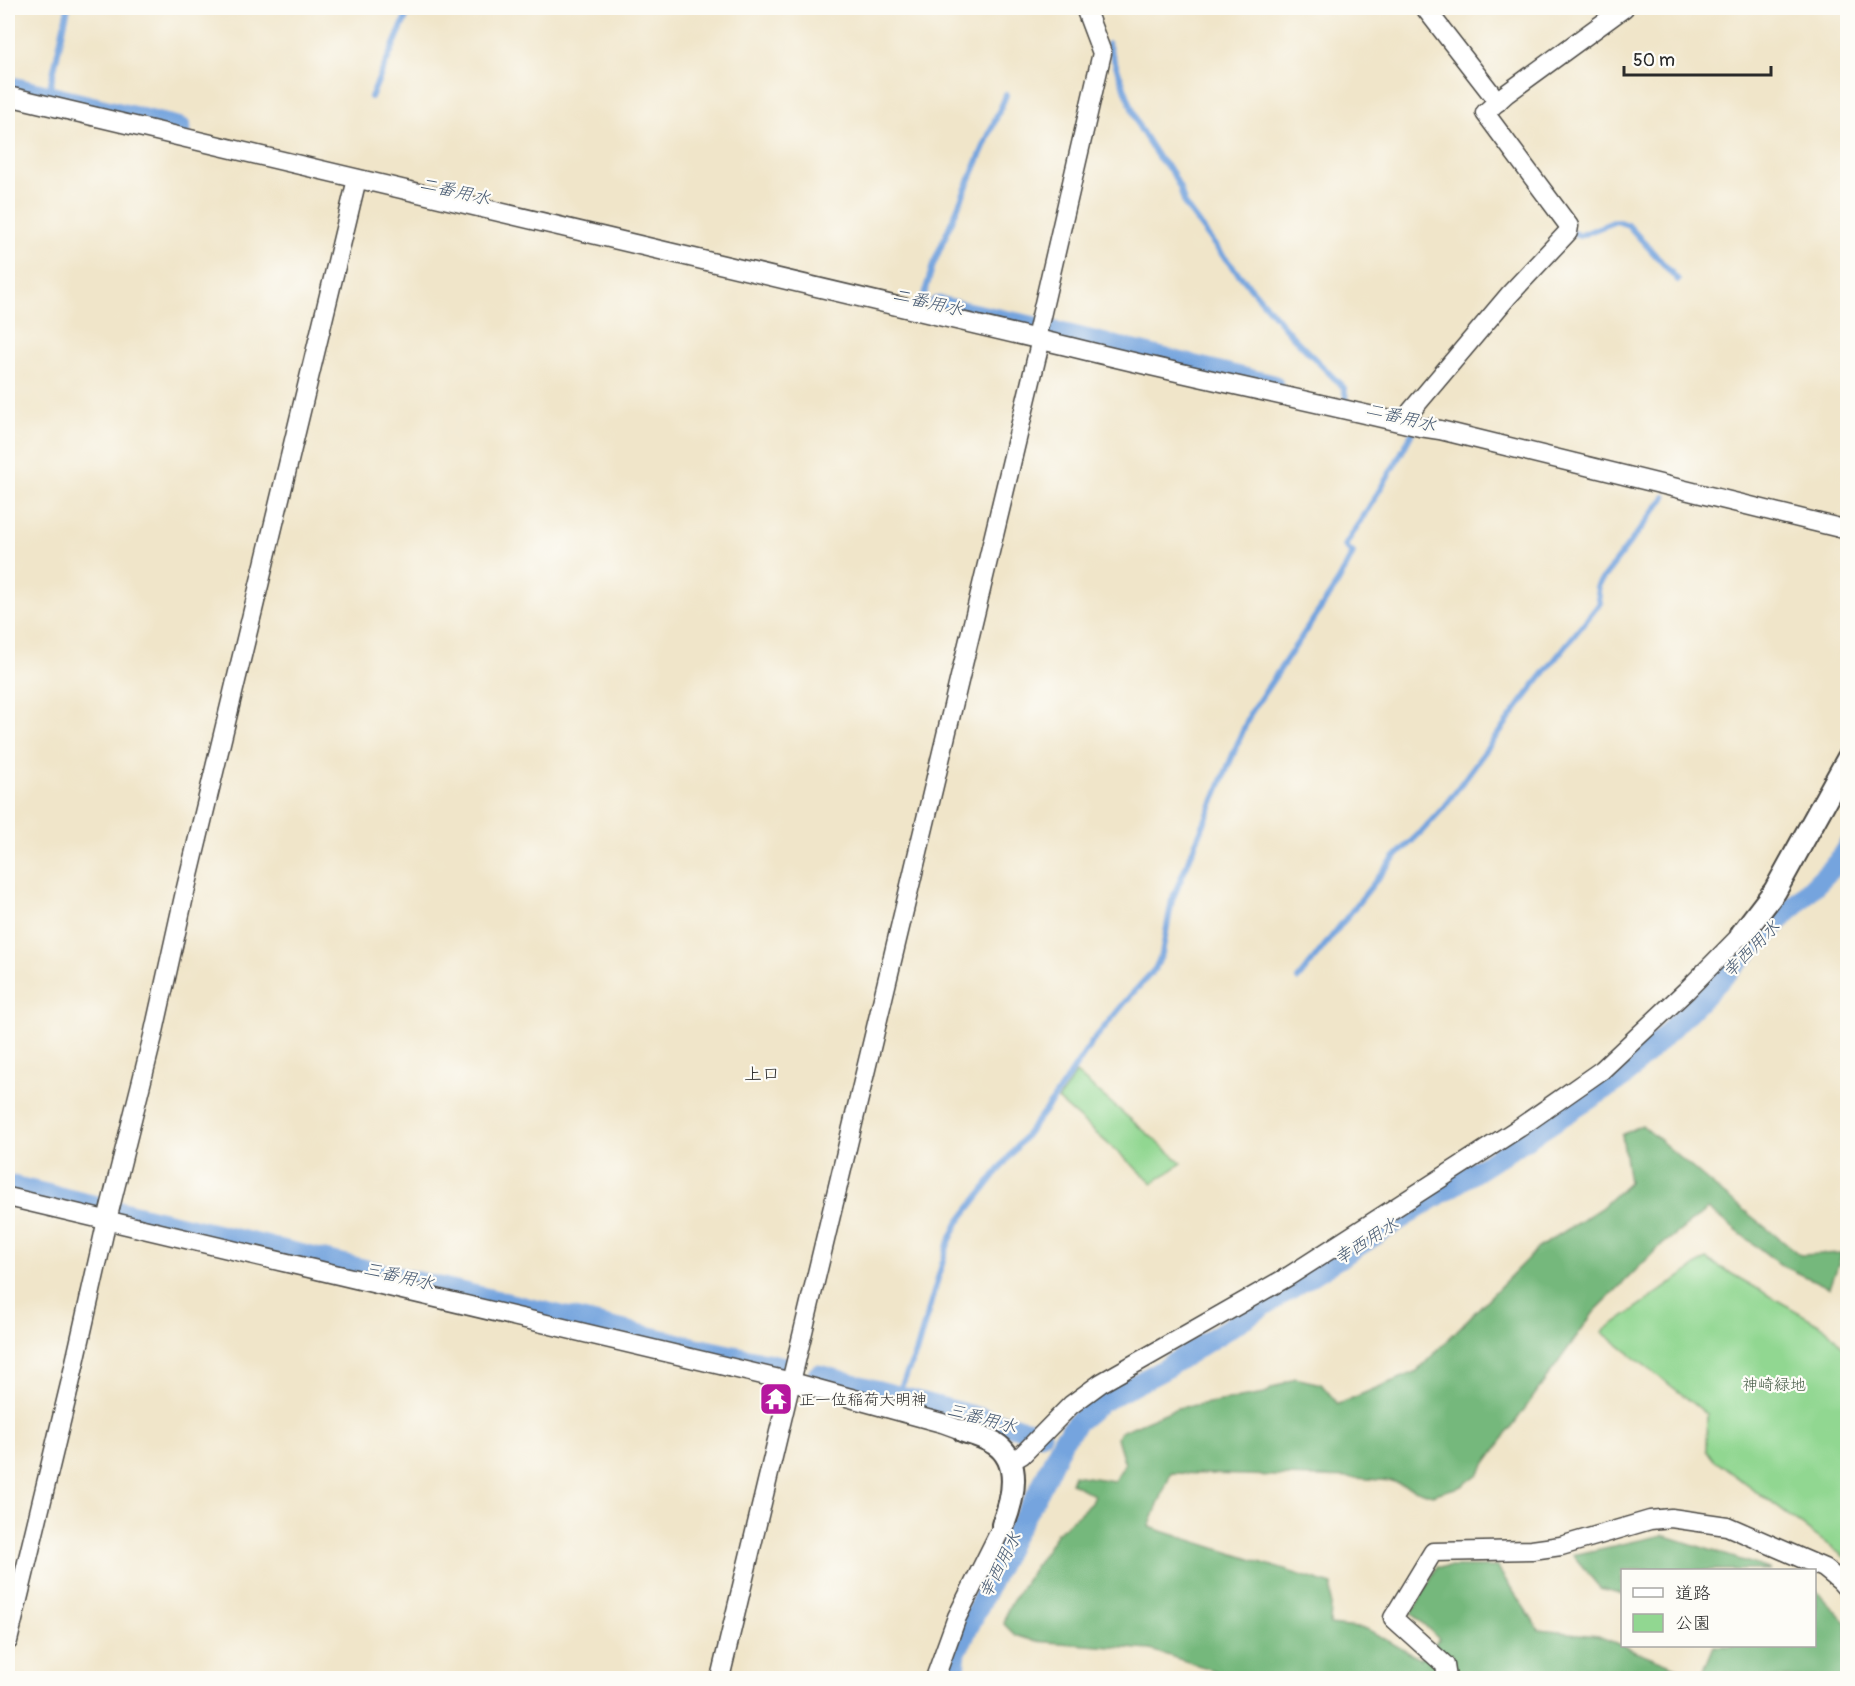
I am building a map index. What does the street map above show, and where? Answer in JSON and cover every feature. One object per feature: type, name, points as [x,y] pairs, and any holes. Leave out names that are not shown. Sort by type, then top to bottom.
[{"type":"street","points":[[720,1678],[792,1382],[1102,53],[1085,8]]},
{"type":"street","points":[[1425,8],[1497,102]]},
{"type":"street","points":[[1406,423],[1411,411],[1509,295],[1568,232],[1569,226],[1485,114],[1497,102],[1624,8]]},
{"type":"street","points":[[8,96],[357,179],[1038,333],[1848,530]]},
{"type":"street","points":[[8,1641],[357,179]]},
{"type":"street","points":[[1010,1462],[1022,1455],[1071,1405],[1101,1383],[1289,1276],[1519,1128],[1602,1070],[1743,934],[1775,891],[1848,759]]},
{"type":"street","points":[[8,1197],[109,1212],[792,1382],[942,1423],[995,1444],[1003,1450],[1010,1462],[1013,1477],[1010,1506],[957,1617],[937,1676]]},
{"type":"street","points":[[1447,1678],[1445,1665],[1393,1618],[1433,1552],[1532,1550],[1561,1546],[1650,1520],[1671,1518],[1727,1526],[1824,1568],[1848,1590]]},
{"type":"green space","points":[[1076,1073],[1182,1163],[1153,1183],[1058,1100]]},
{"type":"green space","points":[[1642,1125],[1800,1255],[1842,1253],[1830,1288],[1781,1265],[1708,1209],[1657,1249],[1594,1312],[1478,1474],[1462,1486],[1432,1495],[1391,1481],[1356,1478],[1171,1473],[1149,1527],[1332,1585],[1330,1625],[1367,1629],[1420,1659],[1439,1639],[1412,1613],[1437,1567],[1497,1567],[1539,1630],[1598,1636],[1701,1677],[1714,1647],[1816,1647],[1816,1590],[1847,1623],[1847,1678],[1333,1678],[1324,1675],[1322,1678],[1227,1678],[1213,1670],[1151,1650],[1034,1641],[1015,1635],[1004,1624],[1008,1608],[1057,1533],[1091,1503],[1094,1495],[1071,1483],[1074,1475],[1114,1481],[1125,1464],[1117,1438],[1120,1432],[1177,1408],[1265,1394],[1295,1378],[1321,1384],[1338,1404],[1417,1371],[1538,1248],[1601,1208],[1629,1182],[1622,1135]]},
{"type":"green space","name":"神崎緑地","points":[[1706,1259],[1826,1328],[1847,1351],[1847,1559],[1714,1460],[1706,1450],[1707,1414],[1602,1332]]},
{"type":"green space","points":[[1663,1535],[1768,1569],[1621,1569],[1621,1594],[1600,1588],[1573,1555]]},
{"type":"waterway","points":[[48,96],[68,8]]},
{"type":"waterway","points":[[371,97],[410,8]]},
{"type":"waterway","points":[[1108,44],[1139,127],[1158,157],[1172,172],[1185,205],[1219,251],[1293,337],[1344,388],[1347,403]]},
{"type":"waterway","name":"二番用水","points":[[8,86],[181,128]]},
{"type":"waterway","points":[[922,302],[933,265],[1006,95]]},
{"type":"waterway","points":[[1574,233],[1579,236],[1616,221],[1628,225],[1678,280]]},
{"type":"waterway","name":"二番用水","points":[[938,306],[1036,327],[1273,385]]},
{"type":"waterway","points":[[897,1396],[916,1353],[948,1244],[958,1223],[1053,1100],[1092,1042],[1155,969],[1162,954],[1172,900],[1250,714],[1337,584],[1353,553],[1345,546],[1413,431]]},
{"type":"waterway","points":[[1298,979],[1393,859],[1443,808],[1536,683],[1600,603],[1597,586],[1665,497]]},
{"type":"waterway","name":"幸西用水","points":[[953,1678],[956,1652],[1063,1440],[1077,1422],[1101,1402],[1161,1371],[1621,1079],[1837,863],[1848,846]]},
{"type":"waterway","name":"三番用水","points":[[8,1185],[790,1368]]},
{"type":"waterway","name":"三番用水","points":[[818,1375],[1041,1434]]},
{"type":"place","name":"正一位稲荷大明神","points":[[776,1399]]},
{"type":"district","name":"上口","points":[[762,1074]]}]
